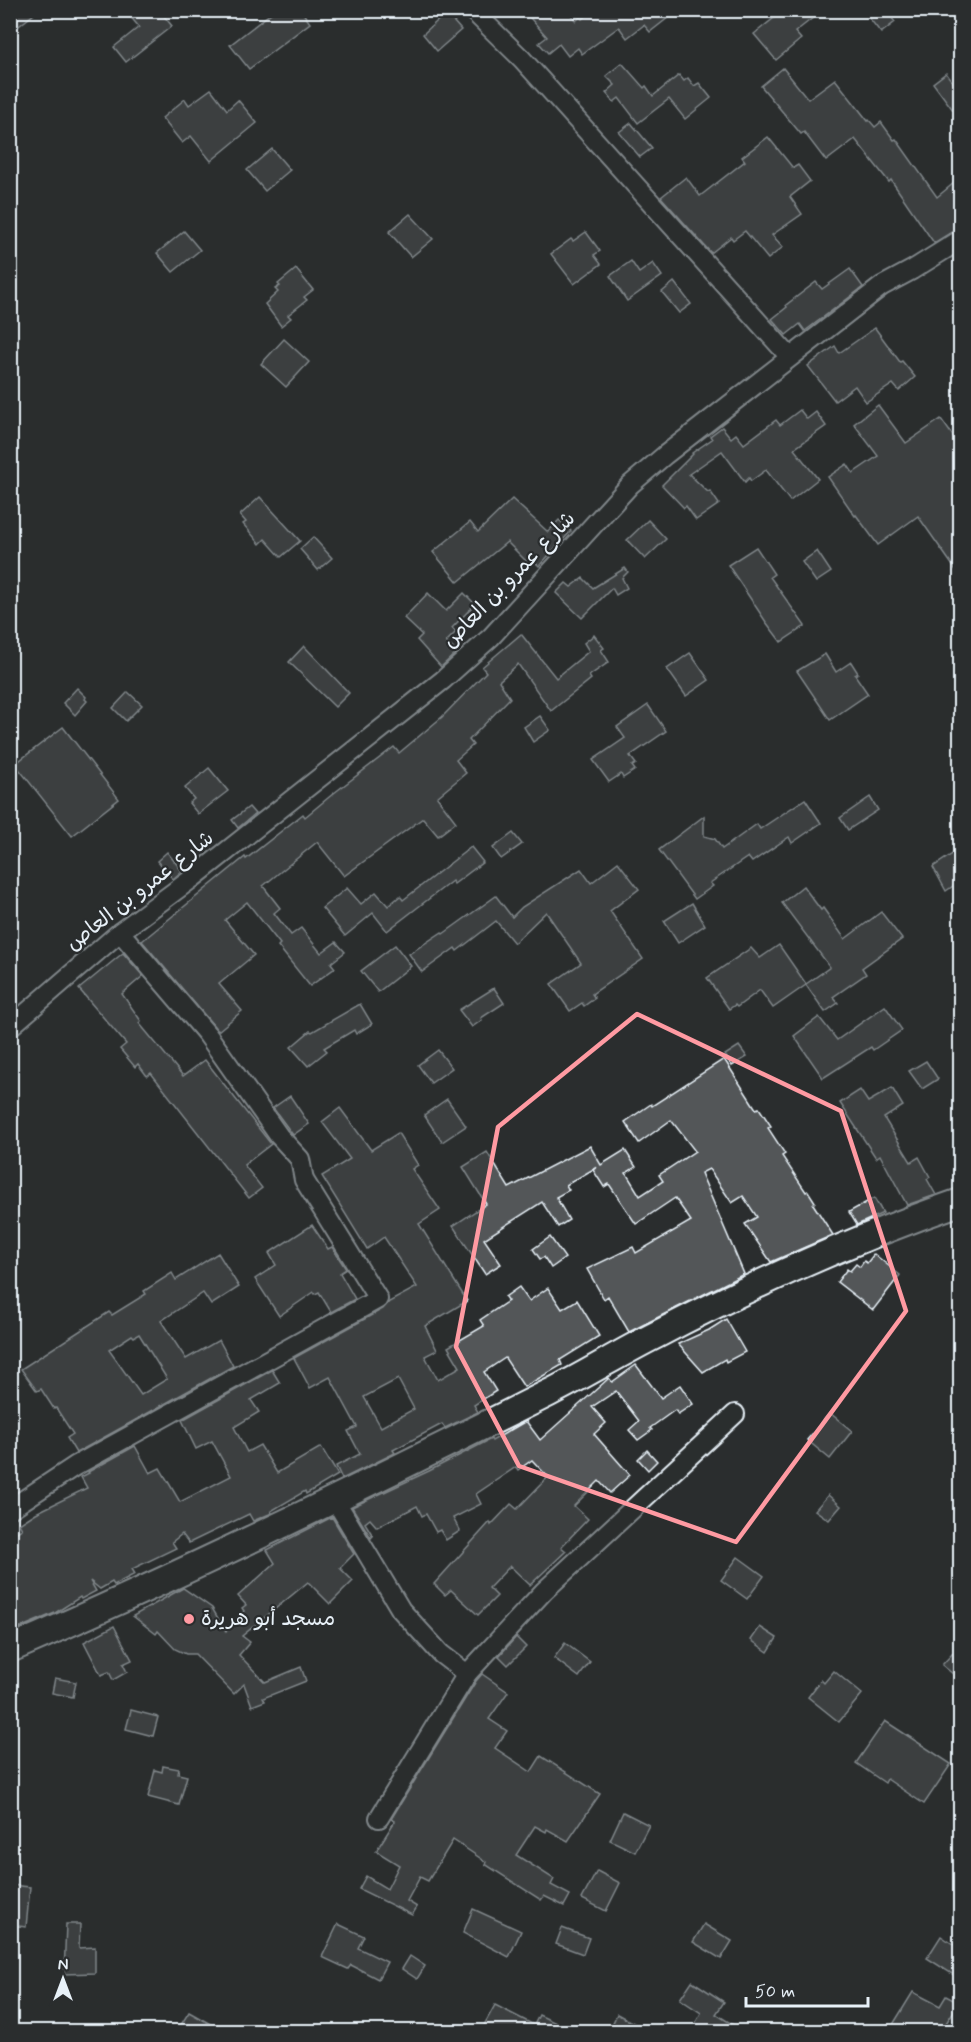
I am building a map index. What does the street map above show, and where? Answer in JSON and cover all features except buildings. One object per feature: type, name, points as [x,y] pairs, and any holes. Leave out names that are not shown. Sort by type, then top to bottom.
[{"type":"street","points":[[472,10],[522,59],[789,356]]},
{"type":"street","name":"شارع عمرو بن العاص","points":[[10,1027],[120,932],[194,877],[442,680],[491,637],[630,485],[665,455],[789,356],[882,286],[960,240]]},
{"type":"street","points":[[10,1509],[75,1466],[378,1299],[304,1180],[300,1159],[279,1136],[207,1034],[120,932]]},
{"type":"street","points":[[10,1649],[104,1608],[335,1500],[553,1391],[656,1335],[775,1277],[909,1220],[960,1202]]},
{"type":"street","points":[[379,1818],[467,1674],[544,1591],[713,1431],[735,1414]]},
{"type":"street","points":[[335,1500],[401,1610],[441,1654],[467,1674]]},
{"type":"highlighted area","points":[[637,1014],[841,1111],[906,1311],[736,1542],[519,1466],[456,1347],[498,1127]]},
{"type":"place","name":"مسجد أبو هريرة","points":[[189,1619]]}]
